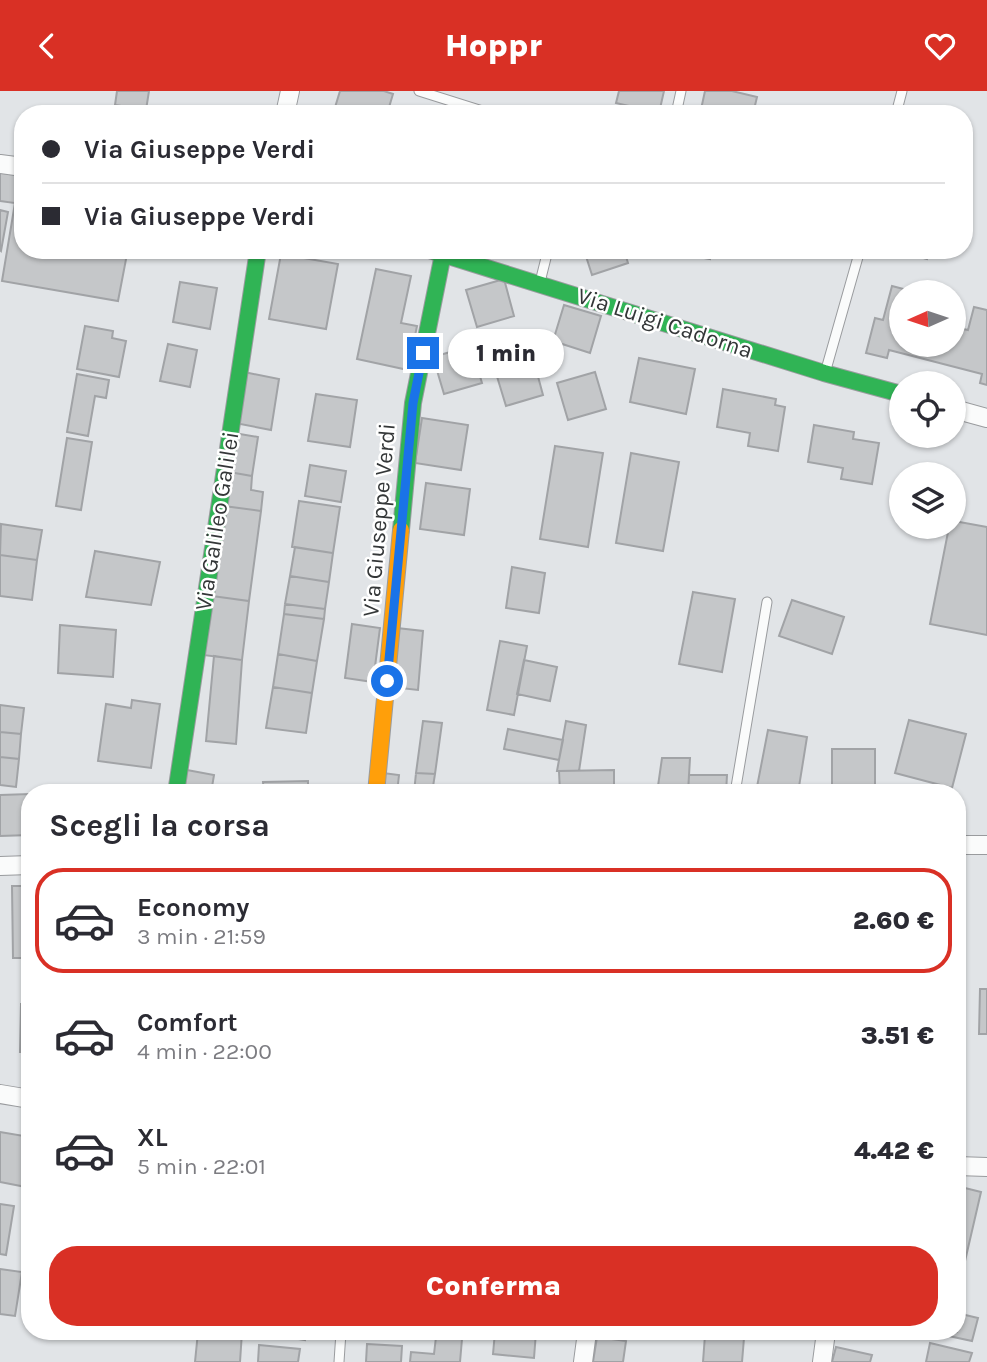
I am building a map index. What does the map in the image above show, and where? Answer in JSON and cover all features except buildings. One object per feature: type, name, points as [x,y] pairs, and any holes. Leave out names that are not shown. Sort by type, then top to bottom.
[{"type":"street","name":"Via Galileo Galilei","points":[[177,784],[257,259]]},
{"type":"street","name":"Via Giuseppe Verdi","points":[[377,784],[413,403],[435,259]]},
{"type":"street","name":"Via Luigi Cadorna","points":[[459,259],[824,373],[889,391]]},
{"type":"street","points":[[966,412],[987,418]]},
{"type":"street","points":[[966,845],[987,845]]},
{"type":"street","points":[[0,866],[21,865]]},
{"type":"street","points":[[0,1094],[21,1098]]},
{"type":"street","points":[[966,1166],[987,1167]]},
{"type":"street","points":[[583,1362],[586,1340]]},
{"type":"street","points":[[822,1362],[825,1340]]},
{"type":"lane","points":[[419,91],[463,105]]},
{"type":"lane","points":[[540,283],[546,259]]},
{"type":"lane","points":[[824,373],[857,259]]},
{"type":"lane","points":[[737,784],[767,602]]},
{"type":"lane","points":[[339,1362],[340,1340]]},
{"type":"traffic: fast","points":[[177,784],[257,259]]},
{"type":"traffic: fast","points":[[401,530],[413,403],[442,259]]},
{"type":"traffic: fast","points":[[458,259],[889,391]]},
{"type":"traffic: slow","points":[[377,784],[401,530]]},
{"type":"route","points":[[387,681],[413,403],[423,353]]}]
